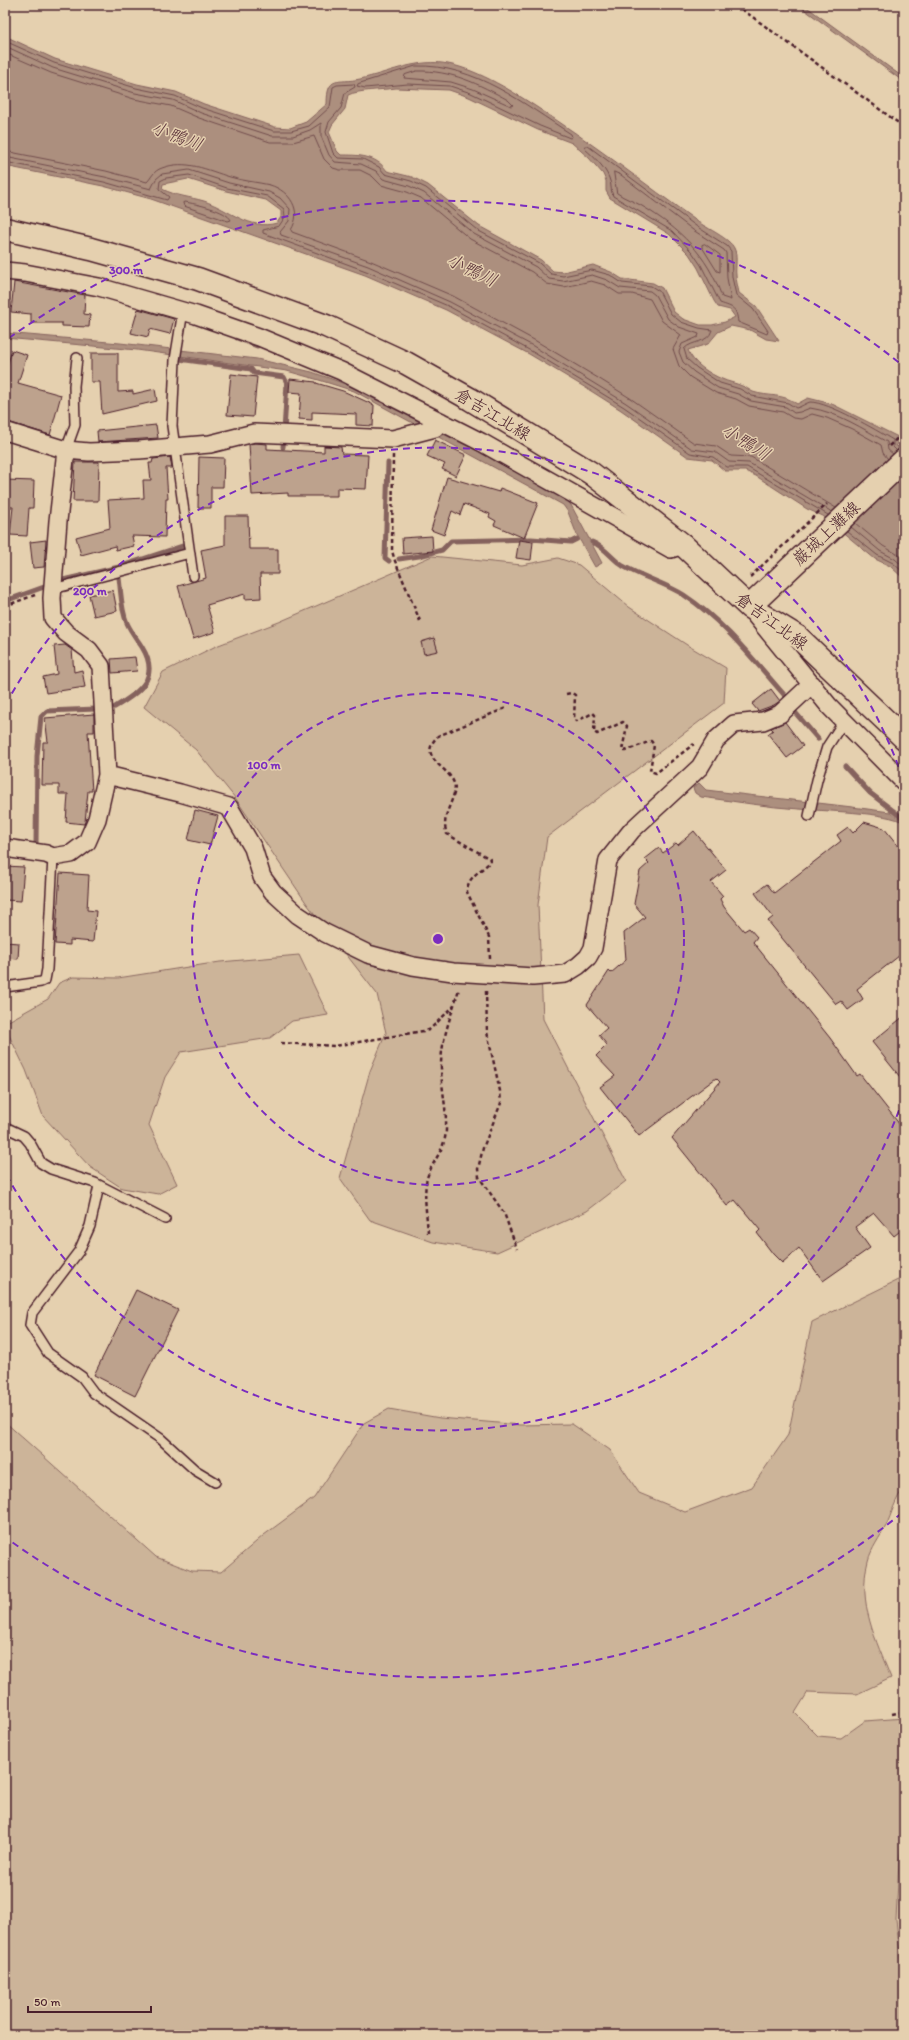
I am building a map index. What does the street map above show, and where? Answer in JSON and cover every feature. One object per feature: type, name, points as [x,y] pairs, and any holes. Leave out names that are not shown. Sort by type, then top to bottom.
[{"type":"main road","name":"倉吉江北線","points":[[7,230],[91,249],[198,279],[326,326],[406,363],[470,399],[591,473],[683,545],[749,607],[798,637],[904,738]]},
{"type":"main road","name":"巌城上灘線","points":[[749,607],[904,460]]},
{"type":"street","points":[[5,271],[25,273],[99,287],[196,315],[258,337],[341,370],[481,442],[672,549],[683,545]]},
{"type":"street","points":[[5,432],[66,450],[89,452],[175,448],[210,444],[254,433],[393,439],[435,428],[440,421]]},
{"type":"street","points":[[5,848],[46,854],[53,857],[71,854],[87,842],[97,819],[108,775],[101,666],[89,650],[66,633],[53,618],[53,589],[58,521],[66,450]]},
{"type":"street","points":[[749,607],[844,721],[904,782]]},
{"type":"street","points":[[108,775],[180,793],[229,808],[253,848],[262,877],[272,892],[298,915],[337,940],[368,954],[413,966],[464,972],[533,977],[565,974],[578,966],[588,957],[597,932],[605,868],[608,860],[632,830],[700,767],[716,740],[734,724],[763,721],[780,714],[812,684]]},
{"type":"lane","points":[[182,317],[172,391],[172,426],[193,576]]},
{"type":"lane","points":[[66,450],[75,425],[74,386],[77,358]]},
{"type":"lane","points":[[53,589],[190,553]]},
{"type":"lane","points":[[809,816],[816,780],[827,747],[844,721]]},
{"type":"lane","points":[[5,987],[41,982],[45,980],[47,969],[53,857]]},
{"type":"lane","points":[[5,1127],[24,1136],[30,1142],[41,1163],[52,1169],[99,1186],[165,1219]]},
{"type":"lane","points":[[99,1186],[90,1226],[79,1251],[32,1313],[30,1325],[48,1353],[82,1377],[94,1393],[161,1440],[195,1470],[215,1482]]},
{"type":"path","points":[[736,5],[904,127]]},
{"type":"path","points":[[393,439],[395,477],[392,551],[420,621]]},
{"type":"path","points":[[5,606],[53,589]]},
{"type":"path","points":[[566,694],[572,693],[575,695],[574,720],[593,713],[595,716],[594,732],[597,734],[623,722],[627,726],[622,750],[632,750],[652,741],[654,745],[650,771],[652,772],[656,773],[694,744],[699,743],[712,747]]},
{"type":"path","points":[[506,708],[438,736],[432,743],[431,750],[433,759],[453,781],[455,787],[447,811],[444,828],[447,834],[490,859],[490,862],[470,879],[467,888],[467,892],[489,937],[487,973],[487,1032],[500,1091],[500,1103],[483,1148],[478,1169],[479,1178],[504,1213],[517,1249]]},
{"type":"path","points":[[428,1233],[426,1197],[428,1177],[441,1152],[446,1130],[445,1099],[441,1066],[443,1044],[464,972]]},
{"type":"path","points":[[281,1043],[335,1046],[429,1030],[455,1004]]},
{"type":"path","points":[[892,1714],[904,1712]]},
{"type":"shaded area","points":[[432,556],[522,565],[558,558],[579,565],[629,607],[687,645],[726,668],[724,703],[547,837],[538,905],[543,1019],[626,1181],[587,1211],[497,1252],[433,1242],[370,1220],[340,1178],[370,1071],[386,1033],[377,994],[307,904],[236,799],[196,750],[144,707],[163,672],[216,646],[279,622]]},
{"type":"shaded area","points":[[299,955],[328,1015],[292,1021],[270,1038],[181,1052],[165,1077],[149,1125],[177,1184],[158,1194],[122,1188],[90,1167],[43,1116],[26,1070],[5,1027],[5,1023],[48,999],[59,983],[73,977],[118,978],[220,962]]},
{"type":"shaded area","points":[[904,1277],[904,1488],[896,1501],[886,1526],[871,1552],[865,1577],[866,1606],[874,1635],[891,1678],[857,1694],[808,1692],[795,1713],[818,1736],[841,1738],[865,1721],[904,1718],[904,1832],[899,1861],[896,1920],[904,1988],[904,2035],[5,2035],[5,1422],[156,1557],[192,1571],[221,1572],[264,1535],[314,1498],[364,1423],[389,1409],[440,1418],[521,1425],[572,1424],[610,1450],[639,1493],[685,1512],[752,1487],[788,1435],[812,1322]]},
{"type":"water","points":[[798,5],[804,5],[904,78],[904,82]]},
{"type":"water","name":"小鴨川","points":[[5,36],[55,59],[137,84],[176,92],[204,104],[275,127],[290,128],[306,122],[327,104],[329,88],[335,82],[360,79],[421,63],[442,63],[454,65],[478,74],[514,93],[556,120],[698,222],[723,237],[732,245],[736,254],[736,277],[739,293],[756,306],[779,341],[766,339],[750,330],[731,326],[718,332],[708,344],[688,350],[697,364],[717,377],[743,386],[759,394],[786,398],[797,404],[808,398],[832,404],[904,440],[900,441],[896,446],[904,449],[904,579],[890,566],[875,559],[823,516],[807,509],[756,476],[745,471],[725,471],[712,460],[688,457],[591,391],[529,354],[446,310],[365,275],[151,199],[103,186],[5,166]],"holes":[[[396,88],[449,90],[469,97],[538,130],[572,143],[589,158],[603,174],[606,181],[606,191],[610,198],[669,234],[689,254],[718,307],[730,310],[735,317],[725,322],[712,325],[700,325],[683,319],[674,312],[662,288],[653,283],[622,279],[611,272],[593,265],[563,272],[553,271],[541,260],[479,226],[428,185],[412,177],[387,171],[383,166],[372,159],[354,155],[341,155],[337,151],[329,132],[332,125],[345,109],[348,95],[364,91]],[[188,179],[226,191],[266,200],[281,211],[281,217],[277,223],[267,225],[248,222],[204,201],[178,195],[162,189],[163,184]]]},
{"type":"water","points":[[5,333],[120,343],[257,359],[312,372],[362,390],[427,423],[566,500],[571,505],[602,563],[595,567],[577,535],[568,512],[563,505],[354,391],[287,371],[137,350],[5,338]]},
{"type":"water","points":[[699,783],[706,790],[898,813],[904,815],[904,823],[896,819],[870,814],[774,807],[701,797],[695,793],[693,788]]},
{"type":"building","points":[[14,282],[85,295],[84,314],[90,315],[89,327],[62,326],[62,323],[31,323],[31,314],[11,312]]},
{"type":"building","points":[[138,309],[174,319],[170,334],[150,329],[148,337],[131,333]]},
{"type":"building","points":[[12,350],[27,355],[18,383],[61,395],[50,435],[5,421],[5,373]]},
{"type":"building","points":[[91,353],[118,353],[118,392],[133,391],[133,394],[155,389],[157,401],[102,414],[100,382],[91,382]]},
{"type":"building","points":[[231,374],[257,377],[253,417],[227,415]]},
{"type":"building","points":[[290,379],[316,382],[343,391],[374,405],[373,426],[356,425],[356,414],[312,412],[312,420],[299,419],[301,393],[289,392]]},
{"type":"building","points":[[156,425],[158,438],[98,442],[97,431]]},
{"type":"building","points":[[435,440],[466,455],[456,476],[442,469],[445,464],[427,456]]},
{"type":"building","points":[[249,444],[267,444],[267,449],[324,452],[324,446],[341,447],[342,454],[368,455],[366,489],[337,488],[337,496],[288,496],[288,493],[252,495]]},
{"type":"building","points":[[170,457],[172,468],[166,468],[168,499],[166,499],[165,537],[132,536],[134,546],[116,550],[115,546],[81,555],[76,537],[110,528],[108,500],[144,498],[143,480],[151,480],[149,463],[152,463],[153,459]]},
{"type":"building","points":[[199,457],[224,458],[223,487],[211,487],[211,508],[198,508]]},
{"type":"building","points":[[75,462],[99,462],[98,501],[73,501]]},
{"type":"building","points":[[447,477],[499,492],[500,488],[538,503],[524,538],[494,525],[496,521],[489,517],[490,514],[464,504],[460,515],[452,511],[444,535],[431,530]]},
{"type":"building","points":[[5,480],[34,481],[33,508],[29,508],[27,536],[10,535],[13,507],[5,507]]},
{"type":"building","points":[[225,516],[248,516],[249,549],[278,549],[278,574],[260,574],[261,598],[245,599],[245,594],[207,605],[215,632],[193,639],[178,586],[206,578],[201,550],[225,545]]},
{"type":"building","points":[[432,536],[433,551],[403,554],[402,538]]},
{"type":"building","points":[[46,540],[44,567],[33,568],[30,542]]},
{"type":"building","points":[[519,540],[533,542],[531,560],[516,558]]},
{"type":"building","points":[[113,590],[117,611],[94,616],[89,595]]},
{"type":"building","points":[[434,638],[438,651],[424,654],[421,642]]},
{"type":"building","points":[[65,645],[72,650],[74,672],[82,670],[85,687],[46,693],[43,677],[57,674],[54,646]]},
{"type":"building","points":[[135,657],[137,671],[112,673],[111,659]]},
{"type":"building","points":[[771,689],[780,701],[758,711],[752,704]]},
{"type":"building","points":[[94,714],[94,732],[88,732],[92,791],[88,791],[85,822],[84,824],[66,822],[68,794],[59,794],[59,785],[42,785],[43,742],[48,742],[45,718]]},
{"type":"building","points":[[785,722],[803,746],[787,758],[768,734],[773,730],[771,728]]},
{"type":"building","points":[[195,810],[218,816],[210,845],[188,840]]},
{"type":"building","points":[[864,822],[884,828],[904,853],[904,952],[857,989],[863,999],[848,1010],[841,1001],[836,1004],[768,921],[773,917],[755,893],[767,884],[774,893],[841,841],[837,835],[848,827],[853,833]]},
{"type":"building","points":[[694,831],[726,870],[711,882],[723,896],[720,899],[724,907],[744,931],[749,928],[757,937],[753,942],[830,1038],[857,1076],[860,1074],[904,1130],[904,1228],[894,1236],[874,1213],[855,1227],[870,1248],[823,1281],[799,1248],[782,1263],[757,1233],[760,1230],[735,1200],[727,1206],[672,1138],[720,1082],[716,1078],[639,1136],[600,1087],[615,1076],[596,1056],[607,1045],[599,1035],[607,1028],[587,1005],[609,971],[611,973],[626,960],[624,933],[645,917],[634,904],[640,871],[649,863],[645,859],[659,848],[663,853],[676,843],[678,845]]},
{"type":"building","points":[[5,866],[24,867],[21,901],[5,900]]},
{"type":"building","points":[[60,873],[89,875],[87,910],[96,911],[93,942],[70,940],[70,945],[55,944]]},
{"type":"building","points":[[5,942],[19,943],[18,959],[5,958]]},
{"type":"building","points":[[904,1016],[904,1082],[872,1042]]},
{"type":"building","points":[[136,1290],[178,1310],[135,1396],[94,1375]]},
{"type":"waterway","points":[[237,338],[257,346]]},
{"type":"waterway","points":[[179,359],[251,369],[254,373],[284,377],[287,383],[283,447]]},
{"type":"waterway","points":[[388,463],[385,558],[389,561]]},
{"type":"waterway","points":[[399,559],[442,550],[451,541],[531,539],[571,542],[577,539]]},
{"type":"waterway","points":[[592,542],[601,547],[623,566],[677,591],[713,617],[739,643],[787,698]]},
{"type":"waterway","points":[[63,580],[119,567],[183,546]]},
{"type":"waterway","points":[[115,707],[132,696],[145,683],[148,676],[149,667],[142,647],[130,629],[125,618],[122,607],[119,578]]},
{"type":"waterway","points":[[5,601],[44,587]]},
{"type":"waterway","points":[[32,847],[36,845],[37,756],[41,717],[47,711],[96,709]]},
{"type":"waterway","points":[[793,710],[818,739]]},
{"type":"waterway","points":[[845,766],[870,793],[904,819]]}]
